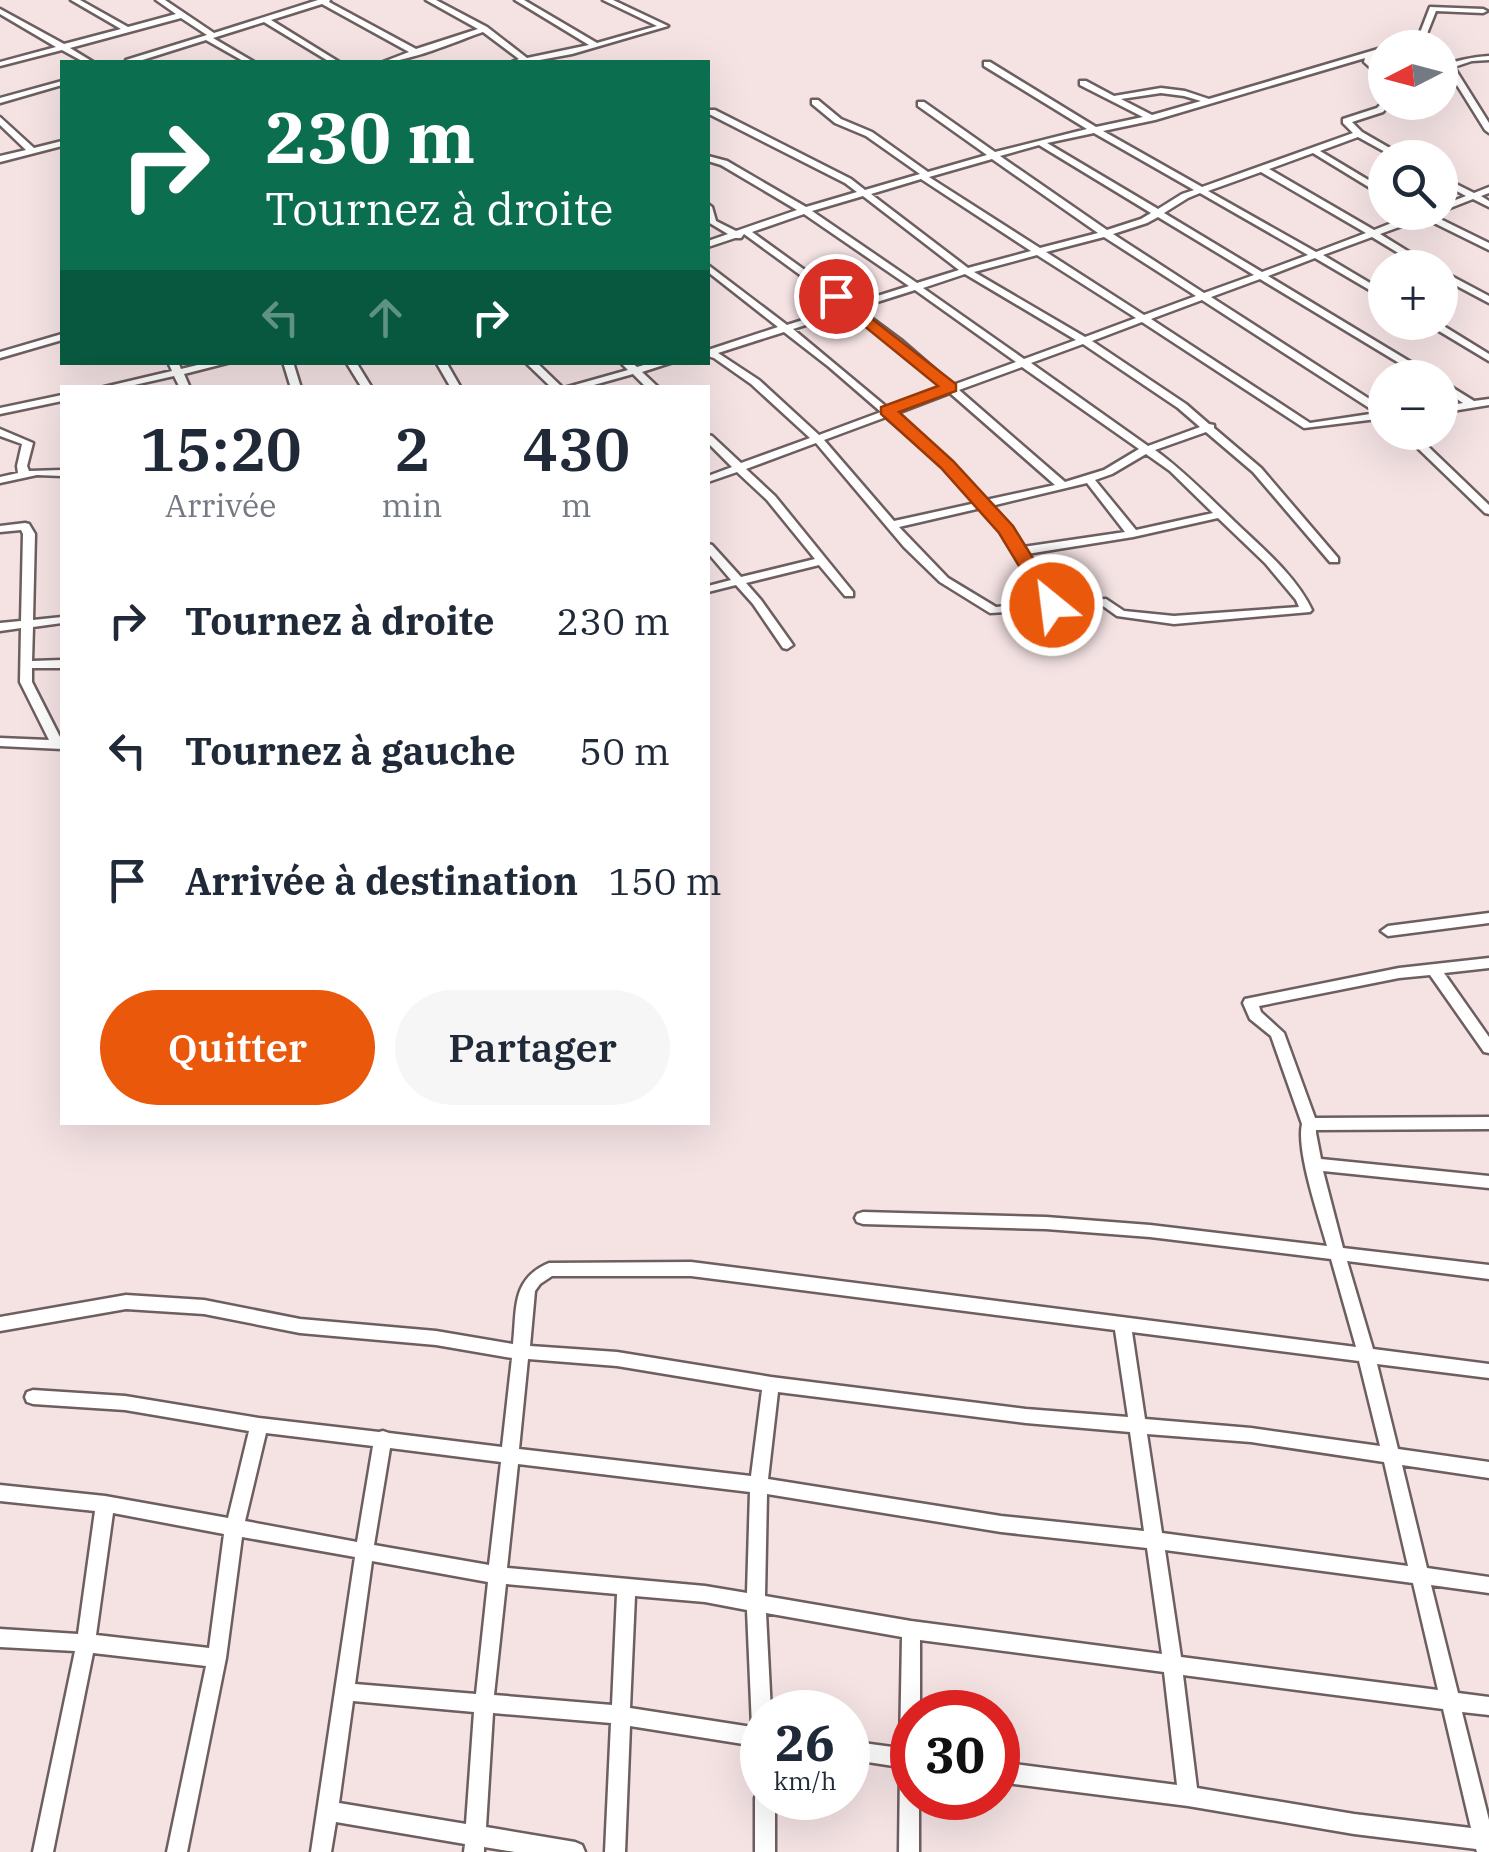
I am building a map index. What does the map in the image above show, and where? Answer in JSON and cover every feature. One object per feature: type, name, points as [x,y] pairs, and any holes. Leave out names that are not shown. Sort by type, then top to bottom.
[{"type":"street","points":[[75,0],[126,29]]},
{"type":"street","points":[[160,0],[247,60]]},
{"type":"street","points":[[430,0],[484,29],[519,60]]},
{"type":"street","points":[[519,0],[597,46]]},
{"type":"street","points":[[530,60],[664,26],[606,0]]},
{"type":"street","points":[[1476,0],[1489,21]]},
{"type":"street","points":[[146,60],[324,1],[417,53]]},
{"type":"street","points":[[1425,30],[1434,9],[1483,11]]},
{"type":"street","points":[[0,10],[85,60]]},
{"type":"street","points":[[0,64],[183,15]]},
{"type":"street","points":[[265,20],[332,60]]},
{"type":"street","points":[[0,26],[20,21]]},
{"type":"street","points":[[394,60],[484,29]]},
{"type":"street","points":[[1458,65],[1489,58]]},
{"type":"street","points":[[710,243],[988,154],[1152,118],[1368,59]]},
{"type":"street","points":[[987,64],[1092,132],[1203,189],[1368,286]]},
{"type":"street","points":[[1083,82],[1152,118]]},
{"type":"street","points":[[0,102],[60,84]]},
{"type":"street","points":[[2,85],[14,97]]},
{"type":"street","points":[[1458,86],[1489,130]]},
{"type":"street","points":[[1114,98],[1151,90],[1186,93],[1208,100]]},
{"type":"street","points":[[814,102],[838,122],[869,134],[1036,252],[1310,428],[1368,418]]},
{"type":"street","points":[[921,104],[1106,234],[1368,404]]},
{"type":"street","points":[[712,112],[848,181],[966,271],[1085,341],[1210,427],[1256,470],[1334,560]]},
{"type":"street","points":[[1368,114],[1346,121],[1370,140]]},
{"type":"street","points":[[0,120],[32,151]]},
{"type":"street","points":[[710,352],[966,271],[1106,234],[1203,189],[1359,134]]},
{"type":"street","points":[[1040,142],[1402,360]]},
{"type":"street","points":[[0,159],[60,144]]},
{"type":"street","points":[[1313,150],[1368,184]]},
{"type":"street","points":[[710,159],[806,210],[1181,476],[1269,561],[1302,598],[1306,610],[1174,620],[1121,614],[1106,602],[990,609],[934,572],[817,438],[755,382],[710,354]]},
{"type":"street","points":[[1262,168],[1401,250]]},
{"type":"street","points":[[1458,187],[1489,204]]},
{"type":"street","points":[[1458,203],[1489,190]]},
{"type":"street","points":[[710,214],[712,222],[742,234],[898,342],[1003,429],[1063,486]]},
{"type":"street","points":[[710,478],[1384,230]]},
{"type":"street","points":[[1457,230],[1489,247]]},
{"type":"street","points":[[710,270],[947,464],[1022,551],[1052,605]]},
{"type":"street","points":[[1458,282],[1489,300]]},
{"type":"street","points":[[0,354],[60,339]]},
{"type":"street","points":[[1458,339],[1489,358]]},
{"type":"street","points":[[533,365],[555,385]]},
{"type":"street","points":[[629,365],[651,385]]},
{"type":"street","points":[[582,385],[658,365]]},
{"type":"street","points":[[115,385],[176,367]]},
{"type":"street","points":[[1458,395],[1472,405]]},
{"type":"street","points":[[0,411],[60,398]]},
{"type":"street","points":[[1458,407],[1489,402]]},
{"type":"street","points":[[892,526],[1089,479],[1146,450],[1210,427]]},
{"type":"street","points":[[0,432],[28,443],[24,474]]},
{"type":"street","points":[[710,440],[740,467],[849,594]]},
{"type":"street","points":[[1425,450],[1489,511]]},
{"type":"street","points":[[0,480],[24,474],[60,473]]},
{"type":"street","points":[[1089,479],[1133,534]]},
{"type":"street","points":[[1022,551],[1133,534],[1222,514]]},
{"type":"street","points":[[0,529],[27,528],[30,583],[26,624],[31,696],[60,744],[0,742]]},
{"type":"street","points":[[710,549],[787,645]]},
{"type":"street","points":[[710,588],[822,561]]},
{"type":"street","points":[[0,627],[60,620]]},
{"type":"street","points":[[27,665],[60,664]]},
{"type":"street","points":[[1388,932],[1489,918]]},
{"type":"street","points":[[1020,1775],[1188,1796],[1487,1844],[1367,1358],[1313,1164],[1310,1124],[1277,1032],[1255,1015],[1250,1003],[1278,994],[1433,968],[1489,963]]},
{"type":"street","points":[[1433,968],[1489,1048]]},
{"type":"street","points":[[1310,1124],[1489,1123]]},
{"type":"street","points":[[1313,1164],[1489,1182]]},
{"type":"street","points":[[863,1218],[1046,1223],[1150,1231],[1489,1272]]},
{"type":"street","points":[[474,1845],[484,1705],[527,1290],[534,1279],[549,1270],[691,1268],[1489,1371]]},
{"type":"street","points":[[0,1324],[62,1310],[146,1302],[204,1307],[300,1326],[617,1359],[771,1384],[1026,1416],[1251,1435],[1489,1470]]},
{"type":"street","points":[[1122,1323],[1134,1424],[1173,1665],[1188,1796]]},
{"type":"street","points":[[760,1690],[759,1485],[771,1384]]},
{"type":"street","points":[[33,1397],[125,1402],[258,1425],[759,1485],[1001,1524],[1489,1584]]},
{"type":"street","points":[[177,1852],[217,1658],[234,1529],[258,1425]]},
{"type":"street","points":[[322,1852],[348,1692],[362,1551],[383,1438]]},
{"type":"street","points":[[0,1493],[104,1504],[497,1575],[757,1603],[910,1630],[1489,1706]]},
{"type":"street","points":[[43,1852],[86,1642],[104,1504]]},
{"type":"street","points":[[615,1852],[626,1586]]},
{"type":"street","points":[[910,1630],[910,1690]]},
{"type":"street","points":[[0,1638],[86,1642],[217,1658]]},
{"type":"street","points":[[348,1692],[620,1715],[740,1734]]},
{"type":"street","points":[[328,1812],[474,1845],[575,1852]]},
{"type":"street","points":[[765,1820],[765,1852]]},
{"type":"street","points":[[909,1852],[910,1820]]},
{"type":"route","points":[[836,296],[898,342],[950,388],[887,411],[947,464],[1007,530],[1052,605]]}]
